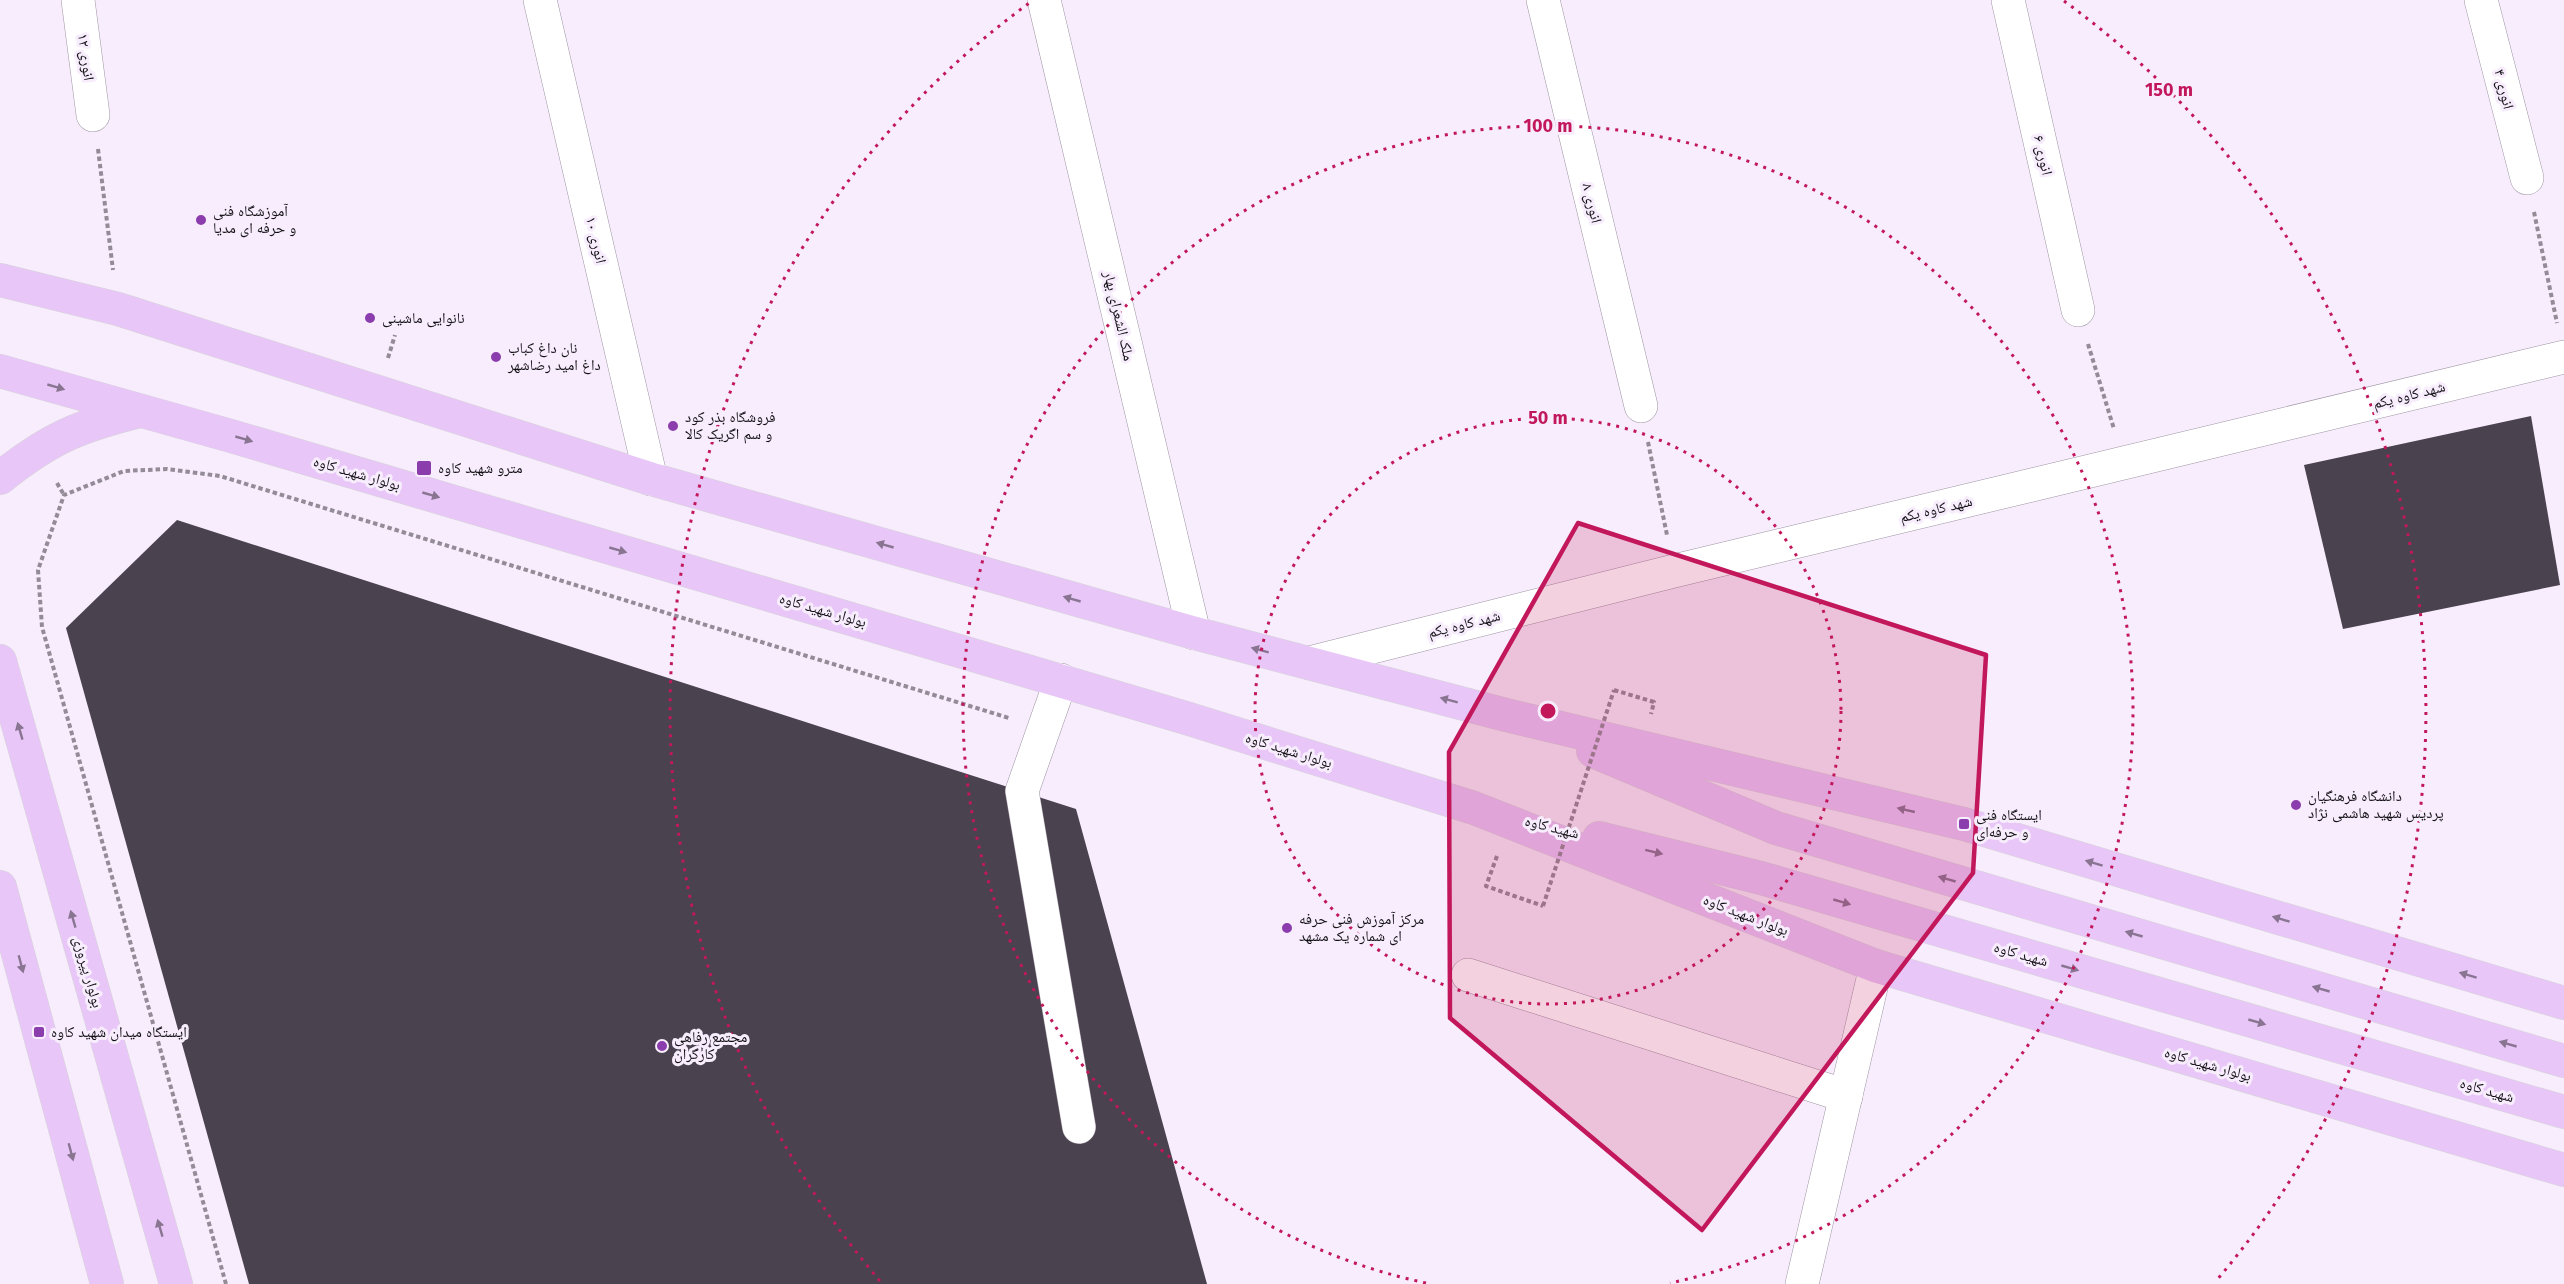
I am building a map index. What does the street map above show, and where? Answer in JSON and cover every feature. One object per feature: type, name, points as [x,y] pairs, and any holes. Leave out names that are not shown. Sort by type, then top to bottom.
[{"type":"main road","points":[[0,280],[118,309],[651,479],[1194,633],[1506,715],[1964,824],[2564,1003]]},
{"type":"main road","name":"بولوار شهید کاوه","points":[[0,371],[1061,680],[1474,808],[1876,966],[2564,1170]]},
{"type":"main road","points":[[0,477],[36,449],[87,424],[141,411]]},
{"type":"main road","name":"بولوار پیروزی","points":[[0,661],[176,1284]]},
{"type":"main road","points":[[1506,715],[1776,828],[2564,1061]]},
{"type":"main road","name":"شهید کاوه","points":[[1474,808],[1761,878],[2564,1112]]},
{"type":"main road","points":[[0,887],[107,1284]]},
{"type":"street","name":"انوری ۱۲","points":[[78,0],[93,115]]},
{"type":"street","name":"انوری ۱۰","points":[[540,0],[651,479]]},
{"type":"street","name":"ملک الشعرای بهار","points":[[1044,0],[1194,633]]},
{"type":"street","name":"انوری ۸","points":[[1543,0],[1641,406]]},
{"type":"street","name":"انوری ۶","points":[[2008,0],[2078,310]]},
{"type":"street","name":"انوری ۴","points":[[2481,0],[2527,178]]},
{"type":"street","name":"شهد کاوه یکم","points":[[1309,663],[1674,571],[2125,464],[2562,345]]},
{"type":"street","points":[[1061,680],[1022,791],[1078,1127]]},
{"type":"street","points":[[1802,1284],[1876,966]]},
{"type":"street","points":[[1468,975],[1846,1096]]},
{"type":"path","points":[[93,115],[118,309]]},
{"type":"path","points":[[2527,178],[2562,345]]},
{"type":"path","points":[[2078,310],[2125,464]]},
{"type":"path","points":[[1641,406],[1674,571]]},
{"type":"path","points":[[226,1284],[42,627],[38,570],[64,495],[124,471],[167,469],[220,476],[1044,728]]},
{"type":"path","points":[[1486,886],[1543,906],[1614,690],[1654,702]]},
{"type":"highlighted area","points":[[1578,523],[1986,655],[1973,873],[1702,1230],[1450,1018],[1449,752]]},
{"type":"building","points":[[2531,416],[2560,585],[2343,629],[2304,465]]},
{"type":"building","name":"مجتمع رفاهی کارگران","points":[[177,520],[1076,809],[1207,1284],[249,1284],[66,628]]},
{"type":"place","name":"آموزشگاه فنی و حرفه ای مدیا","points":[[201,220]]},
{"type":"place","name":"نانوایی ماشینی","points":[[370,318]]},
{"type":"place","name":"نان داغ کباب داغ امید رضاشهر","points":[[496,357]]},
{"type":"place","name":"فروشگاه بذر کود و سم اگریک کالا","points":[[673,426]]},
{"type":"place","name":"مترو شهید کاوه","points":[[424,468]]},
{"type":"place","name":"دانشگاه فرهنگیان پردیس شهید هاشمی نژاد","points":[[2296,805]]},
{"type":"place","name":"ایستگاه فنی و حرفه‌ای","points":[[1964,824]]},
{"type":"place","name":"مرکز آموزش فنی حرفه ای شماره یک مشهد","points":[[1287,928]]},
{"type":"place","name":"ایستگاه میدان شهید کاوه","points":[[39,1032]]},
{"type":"place","name":"مجتمع رفاهی کارگران","points":[[662,1046]]}]
